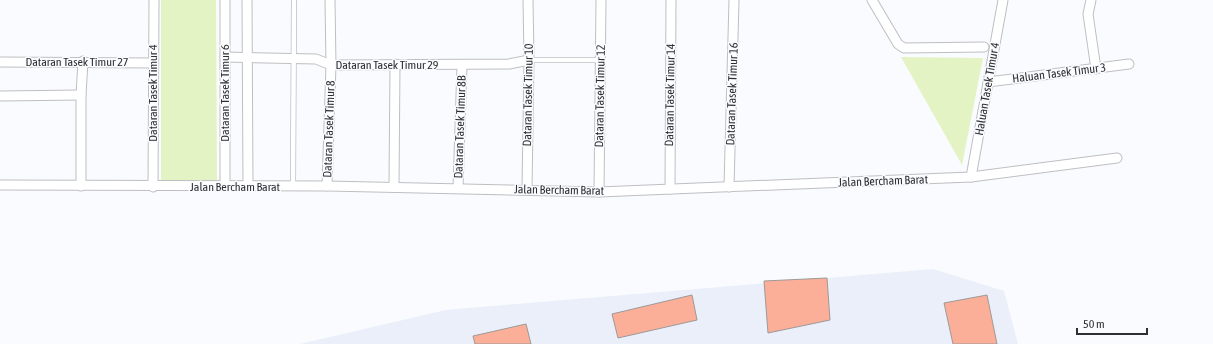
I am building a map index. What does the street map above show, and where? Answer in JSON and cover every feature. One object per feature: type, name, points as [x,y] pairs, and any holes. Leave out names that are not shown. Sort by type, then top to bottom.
[{"type":"street","name":"Dataran Tasek Timur 4","points":[[153,187],[154,0]]},
{"type":"street","name":"Dataran Tasek Timur 6","points":[[224,0],[225,186]]},
{"type":"street","name":"Dataran Tasek Timur 6","points":[[247,0],[246,58],[248,186]]},
{"type":"street","name":"Dataran Tasek Timur 8","points":[[327,186],[331,65],[330,0]]},
{"type":"street","name":"Dataran Tasek Timur 10","points":[[527,190],[529,60],[528,0]]},
{"type":"street","name":"Dataran Tasek Timur 12","points":[[599,192],[601,0]]},
{"type":"street","name":"Dataran Tasek Timur 14","points":[[670,189],[671,0]]},
{"type":"street","name":"Dataran Tasek Timur 16","points":[[729,187],[734,0]]},
{"type":"street","points":[[872,0],[901,47],[984,47]]},
{"type":"street","name":"Haluan Tasek Timur 4","points":[[971,177],[1003,0]]},
{"type":"street","points":[[1090,0],[1088,14],[1096,69]]},
{"type":"street","name":"Dataran Tasek Timur 29","points":[[225,57],[320,60],[331,65],[509,64],[529,60]]},
{"type":"street","points":[[81,186],[81,95],[83,61]]},
{"type":"street","name":"Dataran Tasek Timur 27","points":[[0,62],[153,62]]},
{"type":"street","points":[[394,187],[395,64]]},
{"type":"street","name":"Haluan Tasek Timur 3","points":[[988,82],[1129,64]]},
{"type":"street","name":"Dataran Tasek Timur 8B","points":[[458,188],[462,65]]},
{"type":"street","points":[[0,96],[81,95]]},
{"type":"street","name":"Jalan Bercham Barat","points":[[0,185],[153,187],[327,186],[599,192],[971,177],[1117,158]]},
{"type":"lane","points":[[293,186],[294,0]]},
{"type":"lane","points":[[529,60],[601,60]]},
{"type":"shaded area","points":[[933,269],[1004,291],[1018,344],[300,344],[446,310]]},
{"type":"green space","points":[[161,0],[216,0],[217,181],[161,182]]},
{"type":"green space","points":[[901,57],[983,58],[962,165]]},
{"type":"building","points":[[827,278],[830,320],[768,333],[764,281]]},
{"type":"building","points":[[692,295],[697,320],[618,338],[612,314]]},
{"type":"building","points":[[987,295],[997,344],[953,344],[944,303]]},
{"type":"building","points":[[526,324],[531,344],[475,344],[473,336]]}]
